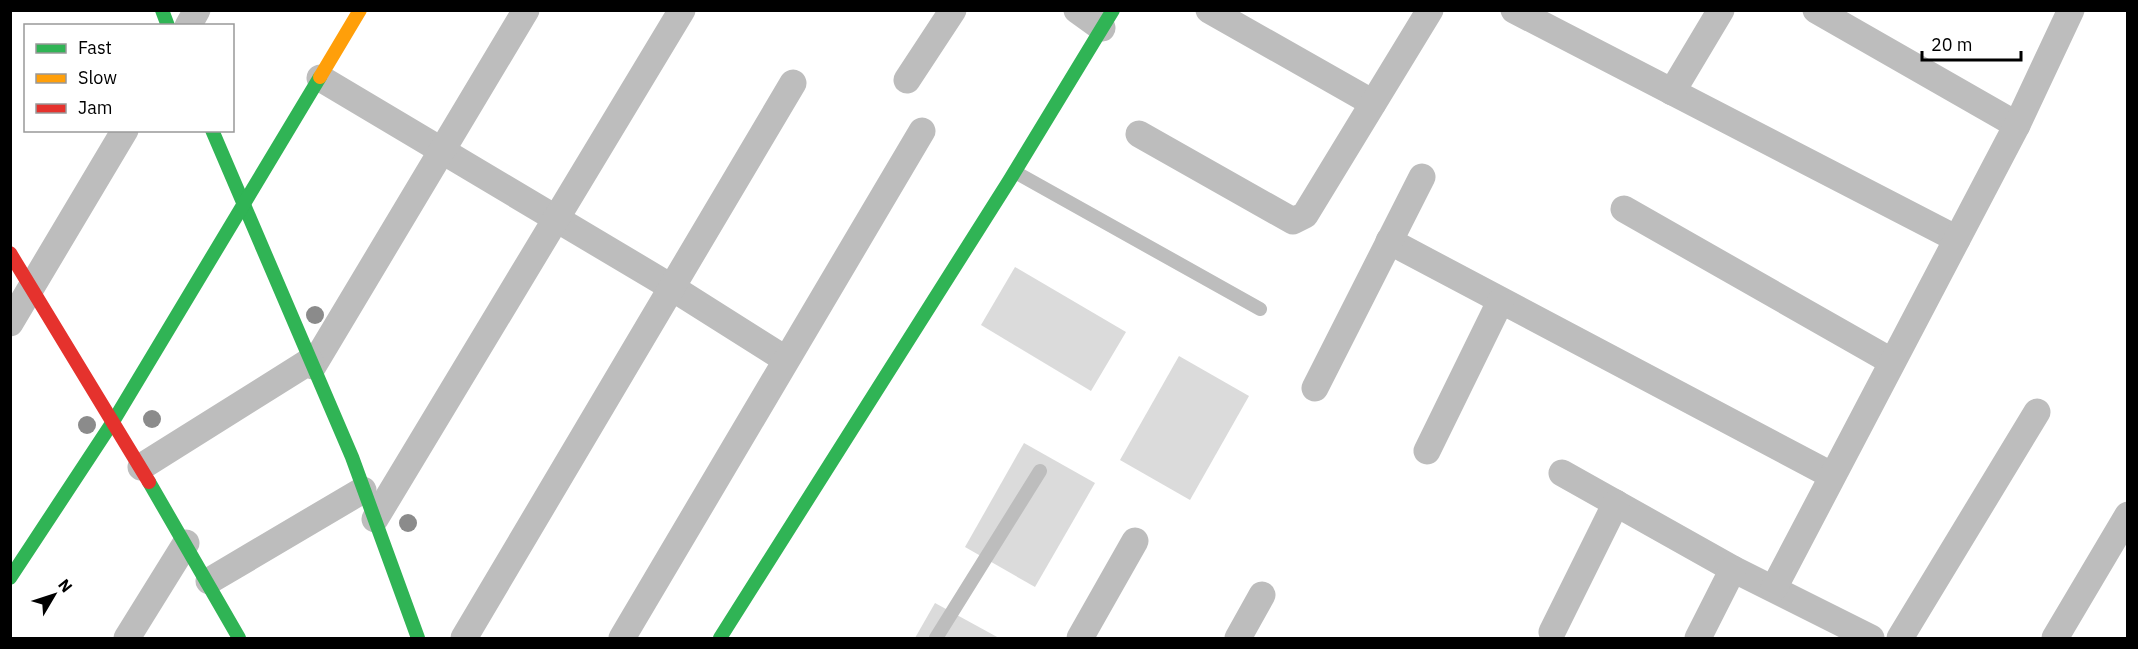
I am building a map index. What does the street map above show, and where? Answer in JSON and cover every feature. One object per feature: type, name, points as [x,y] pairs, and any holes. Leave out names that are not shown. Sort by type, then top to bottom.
[{"type":"street","points":[[168,19],[197,10]]},
{"type":"street","points":[[10,578],[114,420],[360,10]]},
{"type":"street","points":[[141,467],[311,364],[526,10]]},
{"type":"street","points":[[375,519],[681,10]]},
{"type":"street","points":[[907,80],[953,10]]},
{"type":"street","points":[[720,639],[1015,172],[1108,19],[1077,10]]},
{"type":"street","points":[[1209,10],[1373,103]]},
{"type":"street","points":[[1139,134],[1293,221],[1298,221],[1305,214],[1430,10]]},
{"type":"street","points":[[1514,10],[1957,239]]},
{"type":"street","points":[[1672,92],[1721,10]]},
{"type":"street","points":[[1816,10],[2017,125]]},
{"type":"street","points":[[1774,588],[1831,475],[2017,125],[2071,10]]},
{"type":"street","points":[[320,78],[671,287],[785,359]]},
{"type":"street","points":[[464,639],[793,83]]},
{"type":"street","points":[[622,639],[922,130]]},
{"type":"street","points":[[10,323],[124,132]]},
{"type":"street","points":[[213,132],[352,457],[418,639]]},
{"type":"street","points":[[1315,388],[1422,177]]},
{"type":"street","points":[[1624,209],[1891,361]]},
{"type":"street","points":[[1389,241],[1500,302],[1831,475]]},
{"type":"street","points":[[10,253],[114,420],[208,581],[239,639]]},
{"type":"street","points":[[1427,451],[1500,302]]},
{"type":"street","points":[[1900,639],[2037,411]]},
{"type":"street","points":[[1562,473],[1859,636]]},
{"type":"street","points":[[208,581],[363,490]]},
{"type":"street","points":[[1552,632],[1616,503]]},
{"type":"street","points":[[2055,639],[2127,515]]},
{"type":"street","points":[[1080,639],[1136,541]]},
{"type":"street","points":[[127,639],[186,543]]},
{"type":"street","points":[[1698,639],[1733,568]]},
{"type":"street","points":[[1238,639],[1262,595]]},
{"type":"lane","points":[[1015,172],[1260,309]]},
{"type":"lane","points":[[936,639],[1040,471]]},
{"type":"building","points":[[1015,267],[1126,332],[1091,391],[981,325]]},
{"type":"building","points":[[1179,356],[1249,396],[1190,500],[1120,460]]},
{"type":"building","points":[[1024,443],[1095,483],[1035,587],[965,547]]},
{"type":"building","points":[[935,603],[999,638],[915,638]]},
{"type":"traffic: fast","points":[[162,10],[167,24]]},
{"type":"traffic: fast","points":[[720,638],[1009,181],[1113,10]]},
{"type":"traffic: fast","points":[[10,578],[114,420],[320,77]]},
{"type":"traffic: fast","points":[[213,132],[352,457],[418,638]]},
{"type":"traffic: fast","points":[[149,482],[239,638]]},
{"type":"traffic: slow","points":[[320,77],[360,10]]},
{"type":"traffic: jam","points":[[10,253],[149,482]]}]
